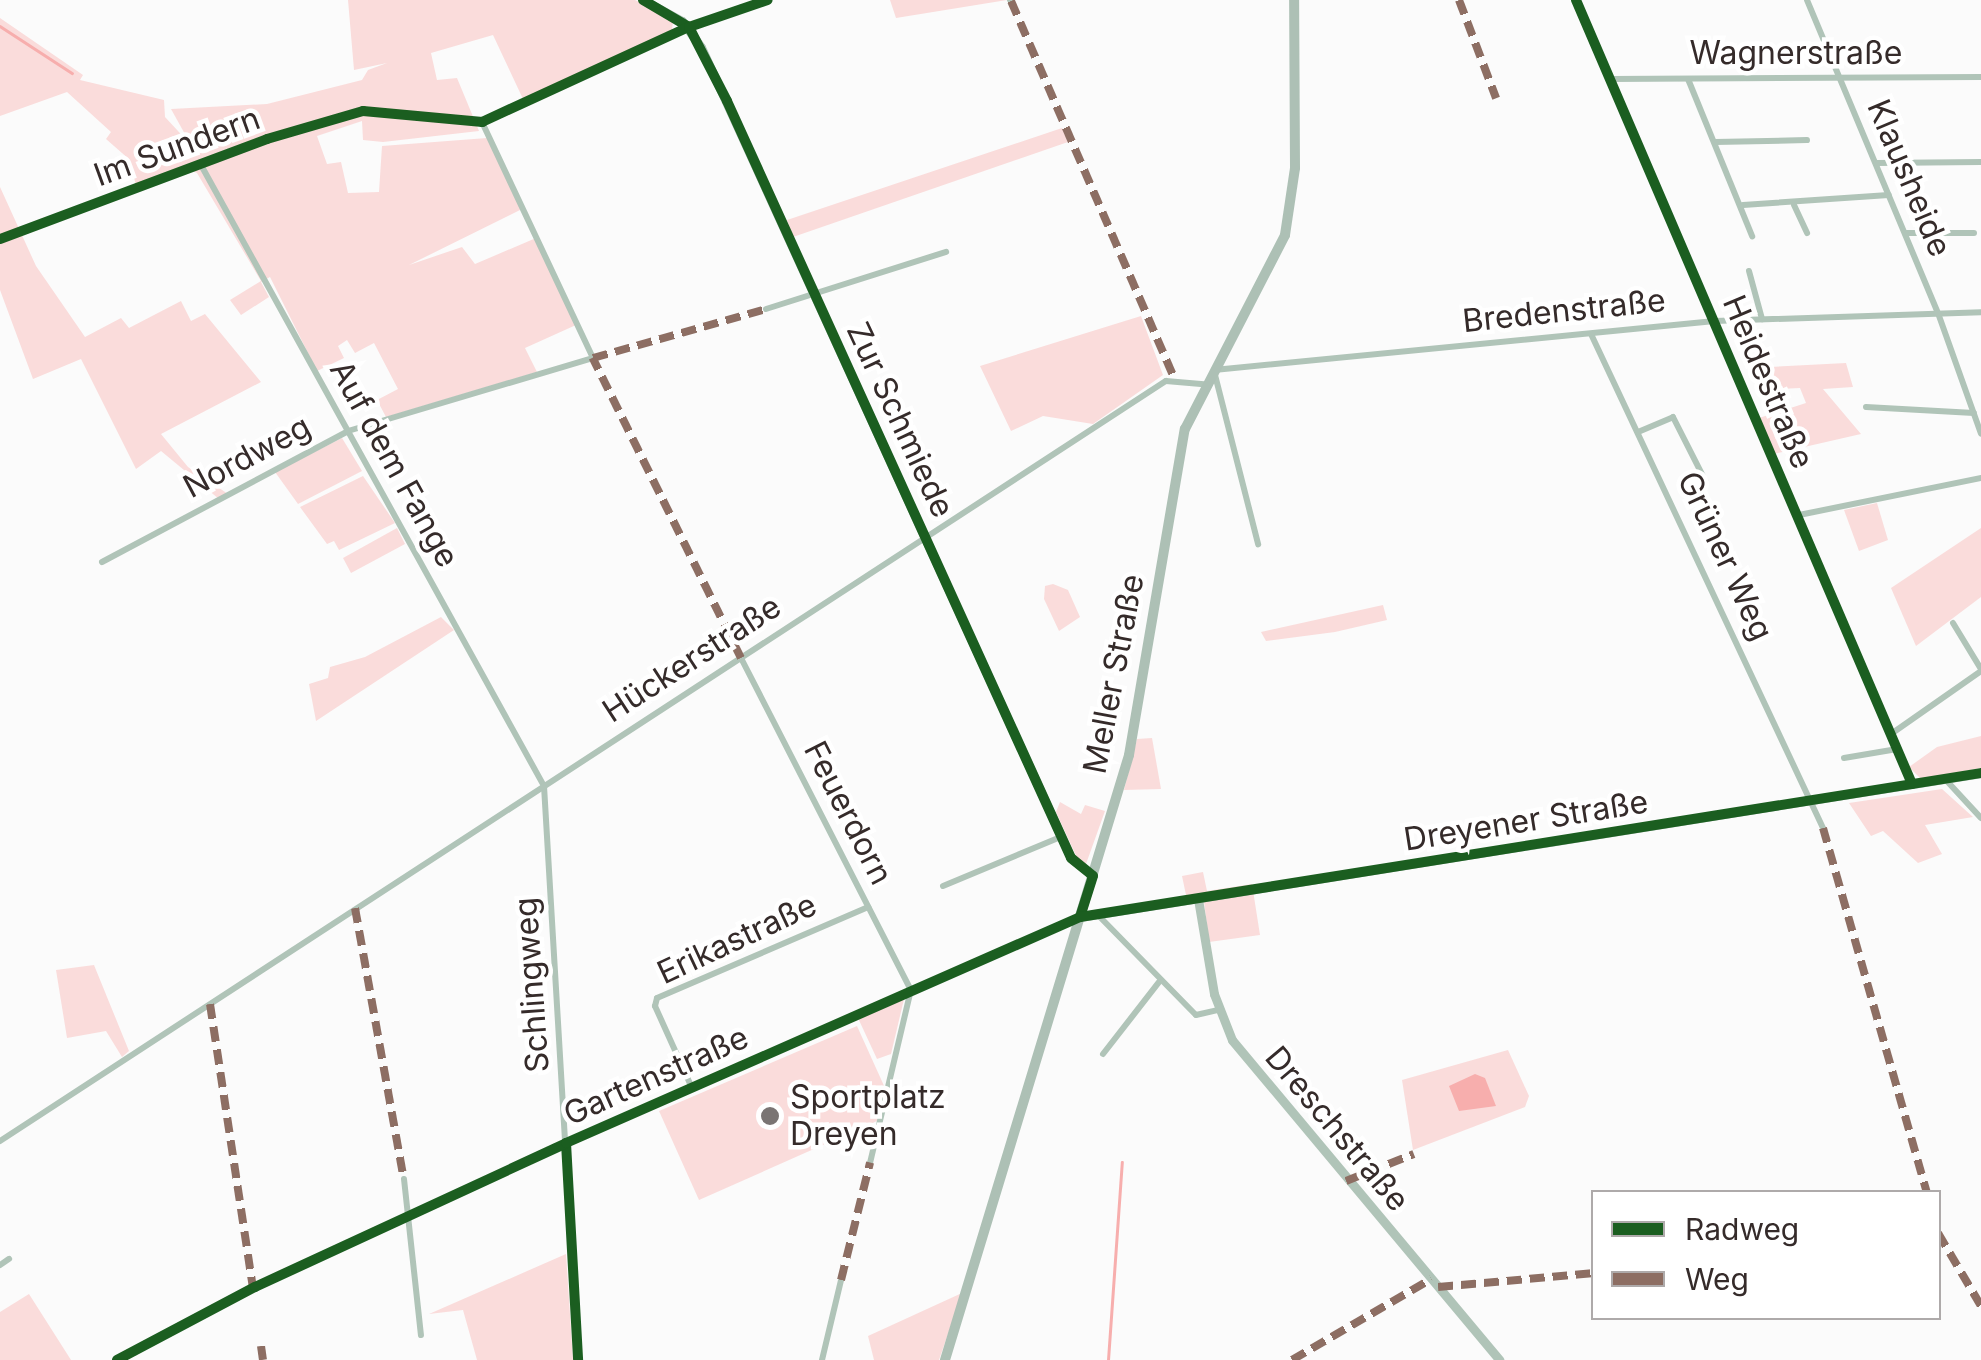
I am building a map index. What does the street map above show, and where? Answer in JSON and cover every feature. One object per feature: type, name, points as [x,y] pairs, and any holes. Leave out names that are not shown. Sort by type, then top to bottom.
[{"type":"main road","name":"Meller Straße","points":[[945,1360],[1129,755],[1174,470],[1204,384],[1272,268],[1288,220],[1296,152],[1294,0]]},
{"type":"street","points":[[643,0],[689,27]]},
{"type":"street","name":"Im Sundern","points":[[0,239],[201,165],[364,112],[482,122],[689,27],[768,0]]},
{"type":"street","name":"Heidestraße","points":[[1576,0],[1912,784]]},
{"type":"street","name":"Klausheide","points":[[1807,0],[1938,314],[1981,434]]},
{"type":"street","name":"Zur Schmiede","points":[[689,27],[1061,837],[1074,863],[1093,876]]},
{"type":"street","name":"Wagnerstraße","points":[[1610,79],[1981,77]]},
{"type":"street","points":[[1688,79],[1752,236]]},
{"type":"street","name":"Nordweg","points":[[102,562],[348,431],[593,358],[482,122]]},
{"type":"street","points":[[1715,142],[1807,140]]},
{"type":"street","points":[[1876,164],[1981,162]]},
{"type":"street","name":"Auf dem Fange","points":[[201,165],[544,786]]},
{"type":"street","points":[[1742,205],[1888,195]]},
{"type":"street","points":[[1794,204],[1807,233]]},
{"type":"street","points":[[1905,233],[1974,234]]},
{"type":"street","points":[[766,310],[946,252]]},
{"type":"street","points":[[1749,271],[1762,319]]},
{"type":"street","name":"Bredenstraße","points":[[1213,369],[1715,321],[1981,312]]},
{"type":"street","name":"Grüner Weg","points":[[1591,334],[1823,828]]},
{"type":"street","points":[[1213,369],[1258,544]]},
{"type":"street","name":"Hückerstraße","points":[[0,1140],[1166,381],[1204,384]]},
{"type":"street","points":[[1866,407],[1974,413]]},
{"type":"street","points":[[1638,432],[1673,418],[1705,480]]},
{"type":"street","points":[[1799,516],[1981,478]]},
{"type":"street","points":[[1890,734],[1981,670],[1953,622]]},
{"type":"street","name":"Feuerdorn","points":[[742,658],[910,990]]},
{"type":"street","points":[[1844,758],[1897,749]]},
{"type":"street","name":"Dreyener Straße","points":[[1080,916],[1981,773]]},
{"type":"street","points":[[1945,779],[1981,818]]},
{"type":"street","name":"Schlingweg","points":[[544,786],[578,1360]]},
{"type":"street","points":[[943,886],[1061,837]]},
{"type":"street","name":"Dreschstraße","points":[[1198,899],[1218,1010],[1250,1067],[1500,1360]]},
{"type":"street","name":"Erikastraße","points":[[692,1088],[654,1006],[657,998],[868,907]]},
{"type":"street","points":[[1097,914],[1159,982],[1196,1015],[1218,1010]]},
{"type":"street","name":"Gartenstraße","points":[[118,1360],[256,1287],[566,1143],[1080,916]]},
{"type":"street","points":[[1103,1054],[1159,982]]},
{"type":"street","points":[[870,1163],[910,990]]},
{"type":"street","points":[[404,1179],[414,1314],[421,1335]]},
{"type":"street","points":[[0,1265],[9,1259]]},
{"type":"street","points":[[822,1360],[841,1280]]},
{"type":"shaded area","points":[[348,0],[635,0],[673,20],[672,31],[523,99],[493,35],[431,53],[437,80],[457,78],[479,131],[383,142],[363,140],[362,121],[317,136],[327,164],[341,162],[348,193],[379,192],[382,146],[487,138],[522,209],[409,265],[462,247],[475,264],[536,238],[576,325],[525,348],[537,372],[386,417],[377,400],[398,389],[374,343],[355,353],[347,340],[338,346],[344,358],[317,371],[270,277],[261,282],[269,297],[241,315],[230,300],[261,281],[197,173],[184,167],[136,186],[130,160],[106,139],[111,132],[67,92],[0,116],[0,18],[83,75],[80,80],[164,100],[165,117],[191,145],[171,109],[267,104],[362,80],[368,70],[387,63],[354,70]]},
{"type":"shaded area","points":[[890,0],[1007,0],[896,18]]},
{"type":"shaded area","points":[[1062,128],[1068,142],[793,237],[787,220]]},
{"type":"shaded area","points":[[0,187],[36,266],[85,337],[121,318],[129,328],[181,301],[191,321],[205,314],[261,382],[161,434],[188,467],[228,494],[219,499],[161,451],[136,469],[81,359],[33,379],[0,290]]},
{"type":"shaded area","points":[[1141,316],[1163,375],[1093,424],[1043,416],[1011,431],[980,366]]},
{"type":"shaded area","points":[[1846,363],[1853,387],[1823,389],[1861,434],[1774,454],[1759,418],[1806,403],[1800,388],[1779,389],[1770,367]]},
{"type":"shaded area","points":[[342,438],[362,471],[298,504],[275,472]]},
{"type":"shaded area","points":[[363,476],[395,523],[339,550],[334,541],[327,544],[300,507]]},
{"type":"shaded area","points":[[1877,503],[1888,540],[1859,551],[1844,510]]},
{"type":"shaded area","points":[[397,528],[405,544],[351,573],[343,558]]},
{"type":"shaded area","points":[[1981,528],[1981,597],[1916,646],[1891,588]]},
{"type":"shaded area","points":[[1053,584],[1068,590],[1080,617],[1059,631],[1044,599],[1045,586]]},
{"type":"shaded area","points":[[1383,605],[1387,620],[1335,632],[1266,641],[1261,632]]},
{"type":"shaded area","points":[[441,617],[454,630],[316,721],[309,684],[328,678],[330,667],[365,657]]},
{"type":"shaded area","points":[[1981,736],[1981,768],[1921,779],[1909,767],[1937,747]]},
{"type":"shaded area","points":[[1152,738],[1161,789],[1124,790],[1137,739]]},
{"type":"shaded area","points":[[1942,789],[1973,817],[1925,825],[1942,854],[1918,863],[1883,831],[1871,836],[1849,803]]},
{"type":"shaded area","points":[[1060,802],[1081,814],[1085,805],[1105,811],[1086,864],[1079,862],[1056,812]]},
{"type":"shaded area","points":[[1203,872],[1207,891],[1252,884],[1260,935],[1209,942],[1203,893],[1186,895],[1182,876]]},
{"type":"shaded area","points":[[94,965],[129,1051],[122,1057],[106,1031],[67,1038],[56,970]]},
{"type":"shaded area","points":[[904,999],[891,1054],[877,1059],[858,1018]]},
{"type":"shaded area","name":"Sportplatz Dreyen","points":[[857,1026],[885,1088],[877,1121],[699,1200],[659,1111]]},
{"type":"shaded area","points":[[1508,1050],[1529,1096],[1525,1107],[1413,1150],[1402,1080]]},
{"type":"shaded area","points":[[1475,1074],[1485,1078],[1496,1106],[1459,1111],[1449,1086]]},
{"type":"shaded area","points":[[566,1254],[573,1360],[477,1360],[463,1310],[429,1314]]},
{"type":"shaded area","points":[[962,1293],[939,1360],[874,1360],[868,1336]]},
{"type":"shaded area","points":[[29,1294],[71,1360],[0,1360],[0,1312]]},
{"type":"waterway","points":[[0,26],[72,73]]},
{"type":"waterway","points":[[1108,1360],[1122,1162]]},
{"type":"marked path","points":[[1459,0],[1496,98]]},
{"type":"marked path","points":[[1011,1],[1174,378]]},
{"type":"marked path","points":[[741,658],[593,358],[766,309]]},
{"type":"marked path","points":[[1823,828],[1926,1190]]},
{"type":"marked path","points":[[355,908],[404,1179]]},
{"type":"marked path","points":[[210,1004],[253,1288]]},
{"type":"marked path","points":[[1346,1181],[1414,1154]]},
{"type":"marked path","points":[[841,1280],[870,1163]]},
{"type":"marked path","points":[[1941,1238],[1981,1306]]},
{"type":"marked path","points":[[1438,1287],[1591,1273]]},
{"type":"marked path","points":[[1292,1360],[1431,1279]]},
{"type":"marked path","points":[[261,1346],[263,1360]]},
{"type":"cycle path","points":[[643,0],[689,27],[727,101],[1071,858],[1093,876],[1080,917]]},
{"type":"cycle path","points":[[0,239],[267,139],[363,111],[482,122],[689,27],[768,0]]},
{"type":"cycle path","points":[[1576,0],[1912,784]]},
{"type":"cycle path","points":[[117,1360],[255,1287],[566,1143],[1080,917],[1981,773]]},
{"type":"cycle path","points":[[566,1143],[578,1360]]},
{"type":"place","name":"Sportplatz Dreyen","points":[[770,1116]]}]
